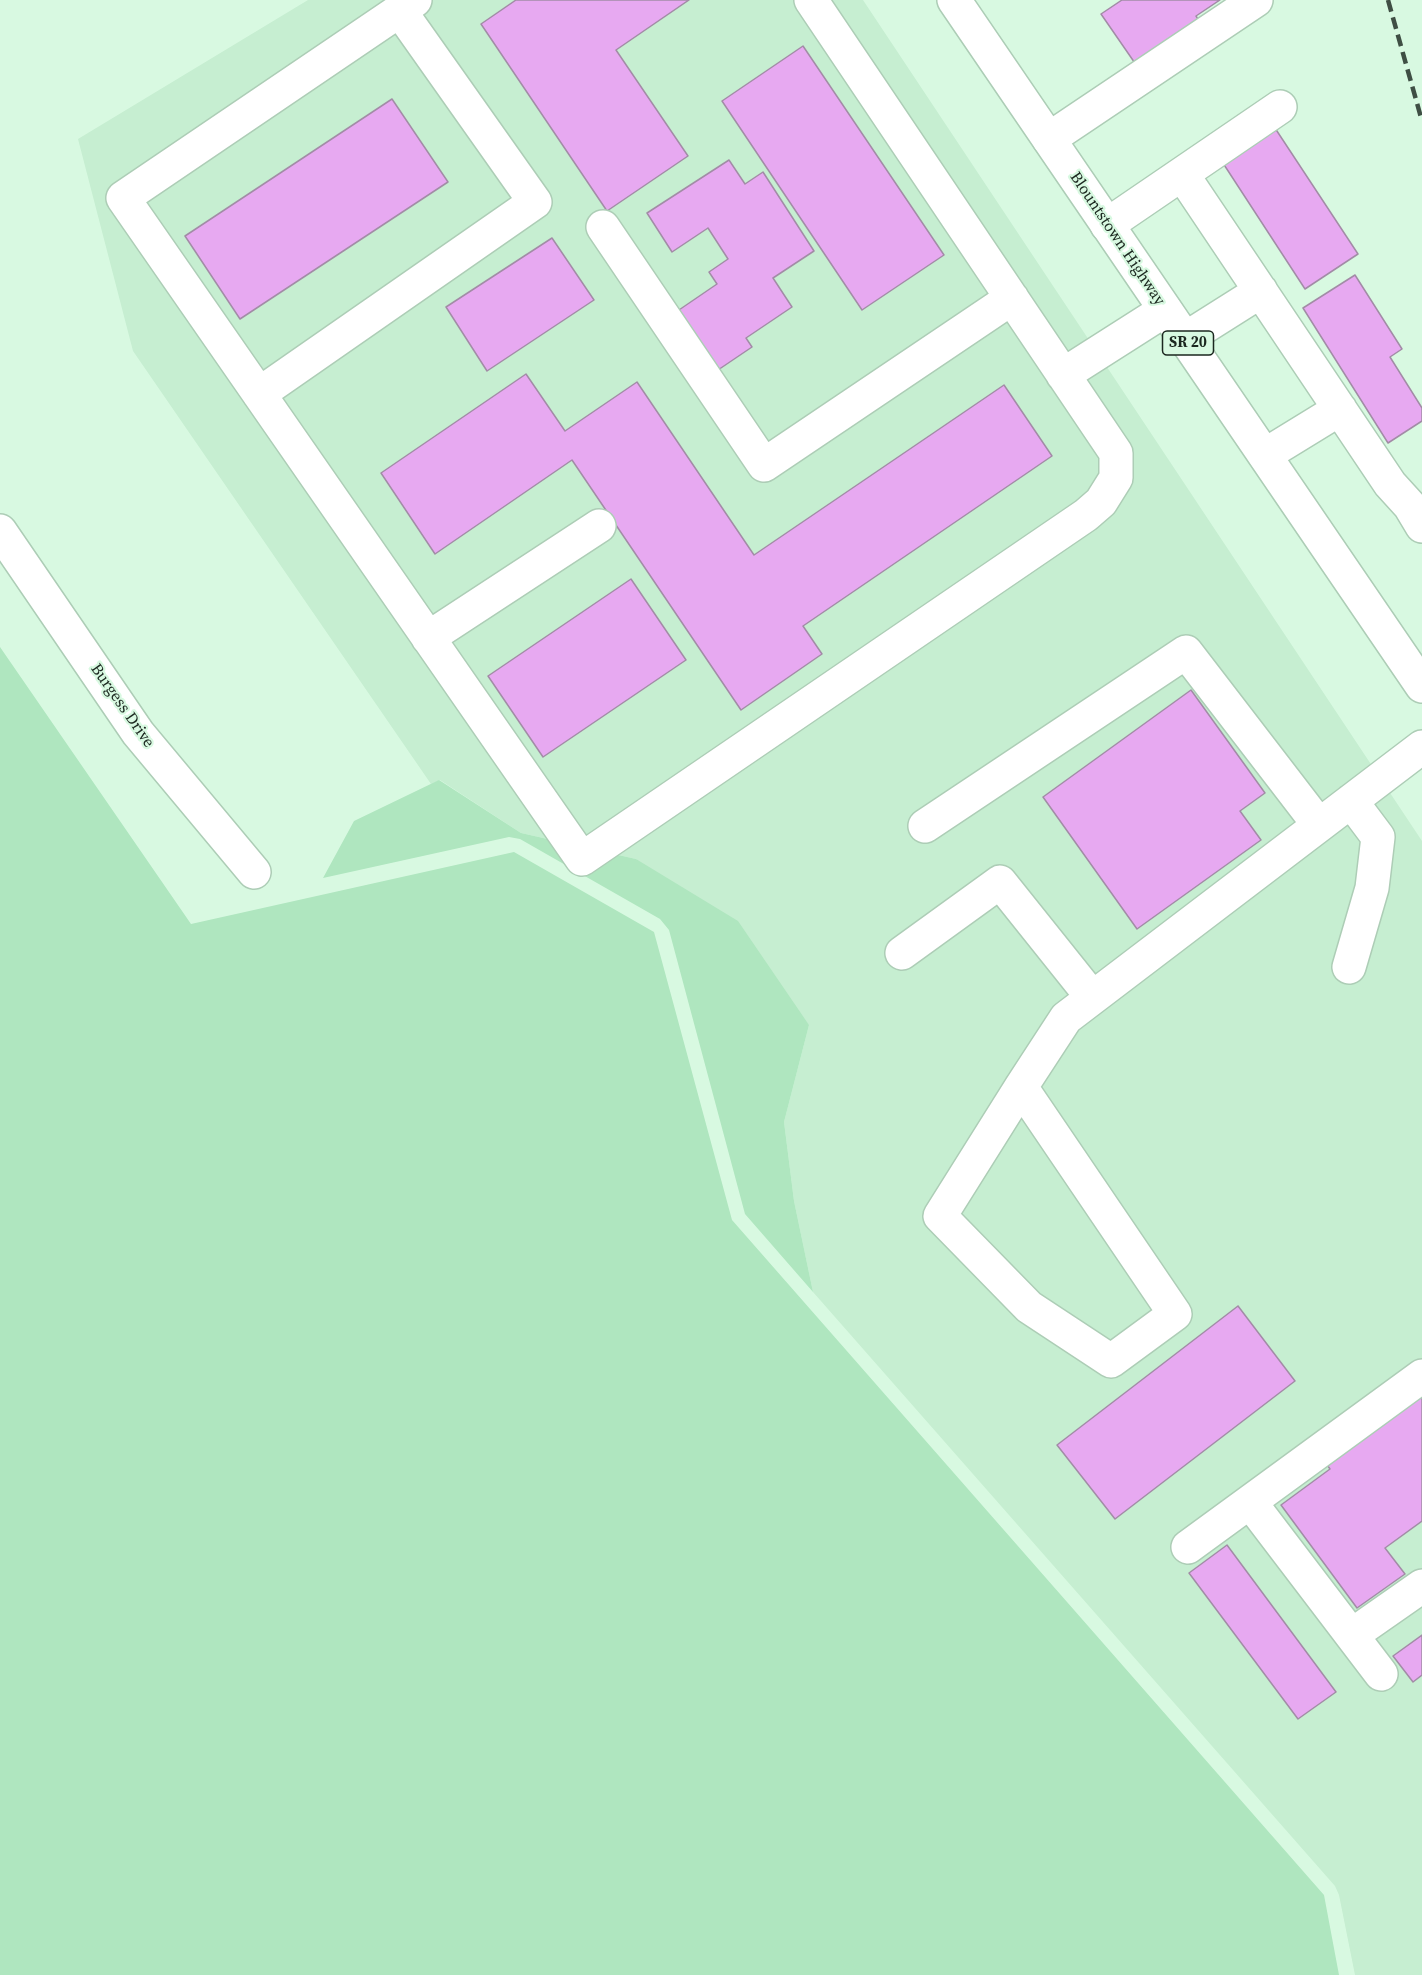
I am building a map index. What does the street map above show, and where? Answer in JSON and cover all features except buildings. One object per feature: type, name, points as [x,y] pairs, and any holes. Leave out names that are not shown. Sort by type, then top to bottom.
[{"type":"main road","points":[[259,394],[535,202],[408,5],[123,198],[259,394],[429,638],[582,859],[1086,515],[1101,502],[1116,478],[1116,453],[811,0]]},
{"type":"main road","name":"Blountstown Highway","points":[[954,0],[1422,686]]},
{"type":"main road","points":[[1048,139],[1256,0]]},
{"type":"main road","points":[[1107,225],[1280,107]]},
{"type":"main road","points":[[1182,174],[1340,409],[1422,526]]},
{"type":"main road","points":[[603,227],[764,465],[1012,298]]},
{"type":"main road","points":[[1185,339],[1261,291]]},
{"type":"main road","points":[[1064,375],[1165,310]]},
{"type":"main road","points":[[1265,455],[1340,409]]},
{"type":"main road","points":[[429,638],[599,526]]},
{"type":"main road","name":"Burgess Drive","points":[[0,531],[138,733],[254,872]]},
{"type":"main road","points":[[925,826],[1186,652],[1319,825]]},
{"type":"main road","points":[[1022,1087],[1175,1314],[1111,1361],[1029,1307],[940,1216],[1022,1087],[1066,1018],[1422,747]]},
{"type":"main road","points":[[1349,967],[1372,888],[1378,837],[1351,801]]},
{"type":"main road","points":[[902,953],[1000,882],[1092,997]]},
{"type":"main road","points":[[1188,1547],[1422,1376]]},
{"type":"main road","points":[[1250,1502],[1381,1674]]},
{"type":"main road","points":[[1352,1635],[1422,1586]]},
{"type":"shaded area","points":[[308,0],[863,0],[1422,841],[1422,1975],[1355,1975],[1339,1895],[1335,1886],[813,1292],[794,1201],[784,1122],[809,1025],[636,859],[521,833],[440,780],[431,784],[133,351],[78,139]]},
{"type":"shaded area","points":[[0,647],[191,924],[514,852],[654,932],[732,1220],[1324,1895],[1339,1975],[0,1975]]},
{"type":"shaded area","points":[[439,780],[521,833],[636,859],[738,921],[809,1025],[784,1122],[794,1201],[813,1292],[745,1214],[669,930],[660,919],[520,839],[509,837],[323,878],[354,821]]},
{"type":"railway","points":[[1388,0],[1422,121]]}]
